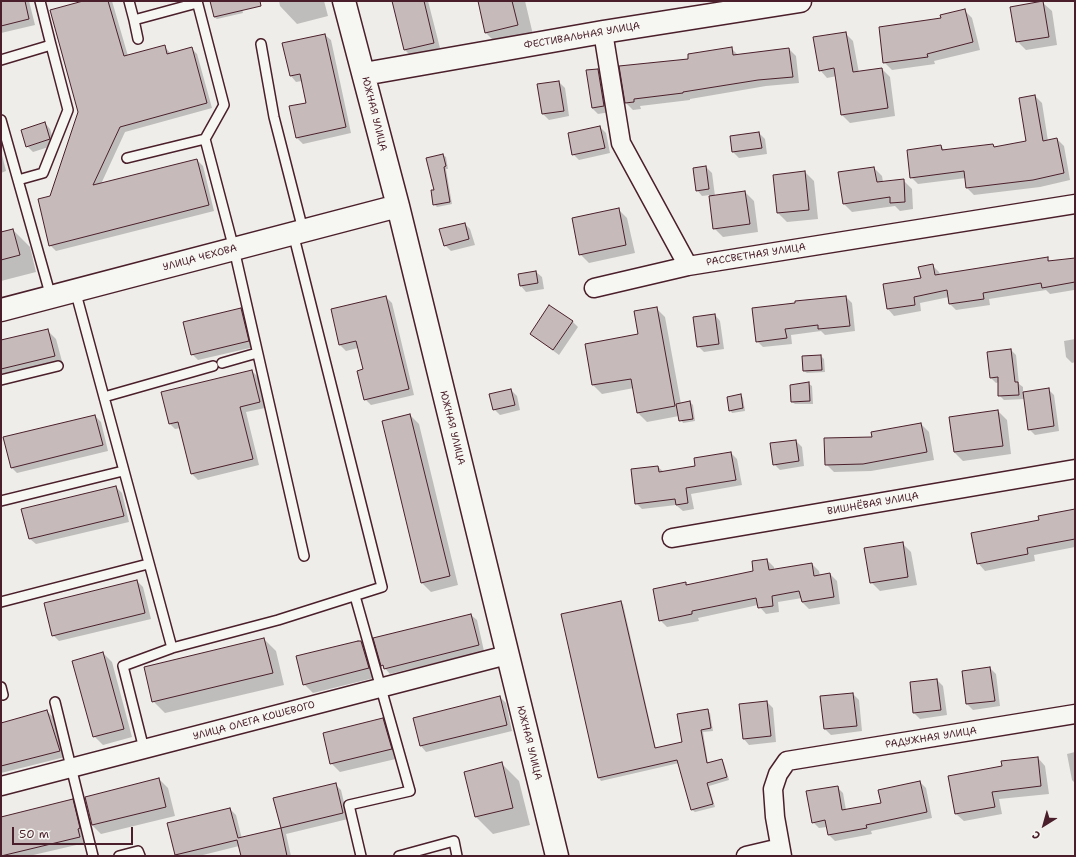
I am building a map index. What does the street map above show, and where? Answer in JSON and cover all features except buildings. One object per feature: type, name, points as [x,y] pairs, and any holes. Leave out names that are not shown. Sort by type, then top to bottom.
[{"type":"street","name":"ЮЖНАЯ УЛИЦА","points":[[344,1],[398,206],[557,856]]},
{"type":"street","name":"ФЕСТИВАЛЬНАЯ УЛИЦА","points":[[364,74],[742,6],[800,1]]},
{"type":"street","points":[[603,32],[621,143],[688,266]]},
{"type":"street","name":"РАССВЕТНАЯ УЛИЦА","points":[[594,288],[688,266],[1075,204]]},
{"type":"street","name":"УЛИЦА ЧЕХОВА","points":[[1,310],[398,206]]},
{"type":"street","name":"ВИШНЁВАЯ УЛИЦА","points":[[672,538],[1075,469]]},
{"type":"street","name":"УЛИЦА ОЛЕГА КОШЕВОГО","points":[[1,786],[507,655]]},
{"type":"street","name":"РАДУЖНАЯ УЛИЦА","points":[[781,852],[775,817],[773,788],[778,774],[787,762],[1075,714]]},
{"type":"street","points":[[746,856],[781,852]]},
{"type":"lane","points":[[18,180],[43,173],[68,110],[40,1]]},
{"type":"lane","points":[[130,1],[138,39]]},
{"type":"lane","points":[[134,20],[197,2],[224,105],[205,139],[234,249],[304,556]]},
{"type":"lane","points":[[144,749],[123,666],[172,648],[278,620],[382,587],[298,232],[274,117],[261,44]]},
{"type":"lane","points":[[1,60],[51,45]]},
{"type":"lane","points":[[1,120],[50,297]]},
{"type":"lane","points":[[127,158],[205,139]]},
{"type":"lane","points":[[75,290],[172,648]]},
{"type":"lane","points":[[222,363],[258,353]]},
{"type":"lane","points":[[1,380],[58,366]]},
{"type":"lane","points":[[104,397],[213,366]]},
{"type":"lane","points":[[1,501],[123,471]]},
{"type":"lane","points":[[1,602],[148,564]]},
{"type":"lane","points":[[355,596],[410,791],[349,805],[361,856]]},
{"type":"lane","points":[[54,702],[92,856]]},
{"type":"lane","points":[[399,856],[454,841],[457,856]]},
{"type":"lane","points":[[119,856],[138,851],[140,856]]}]
